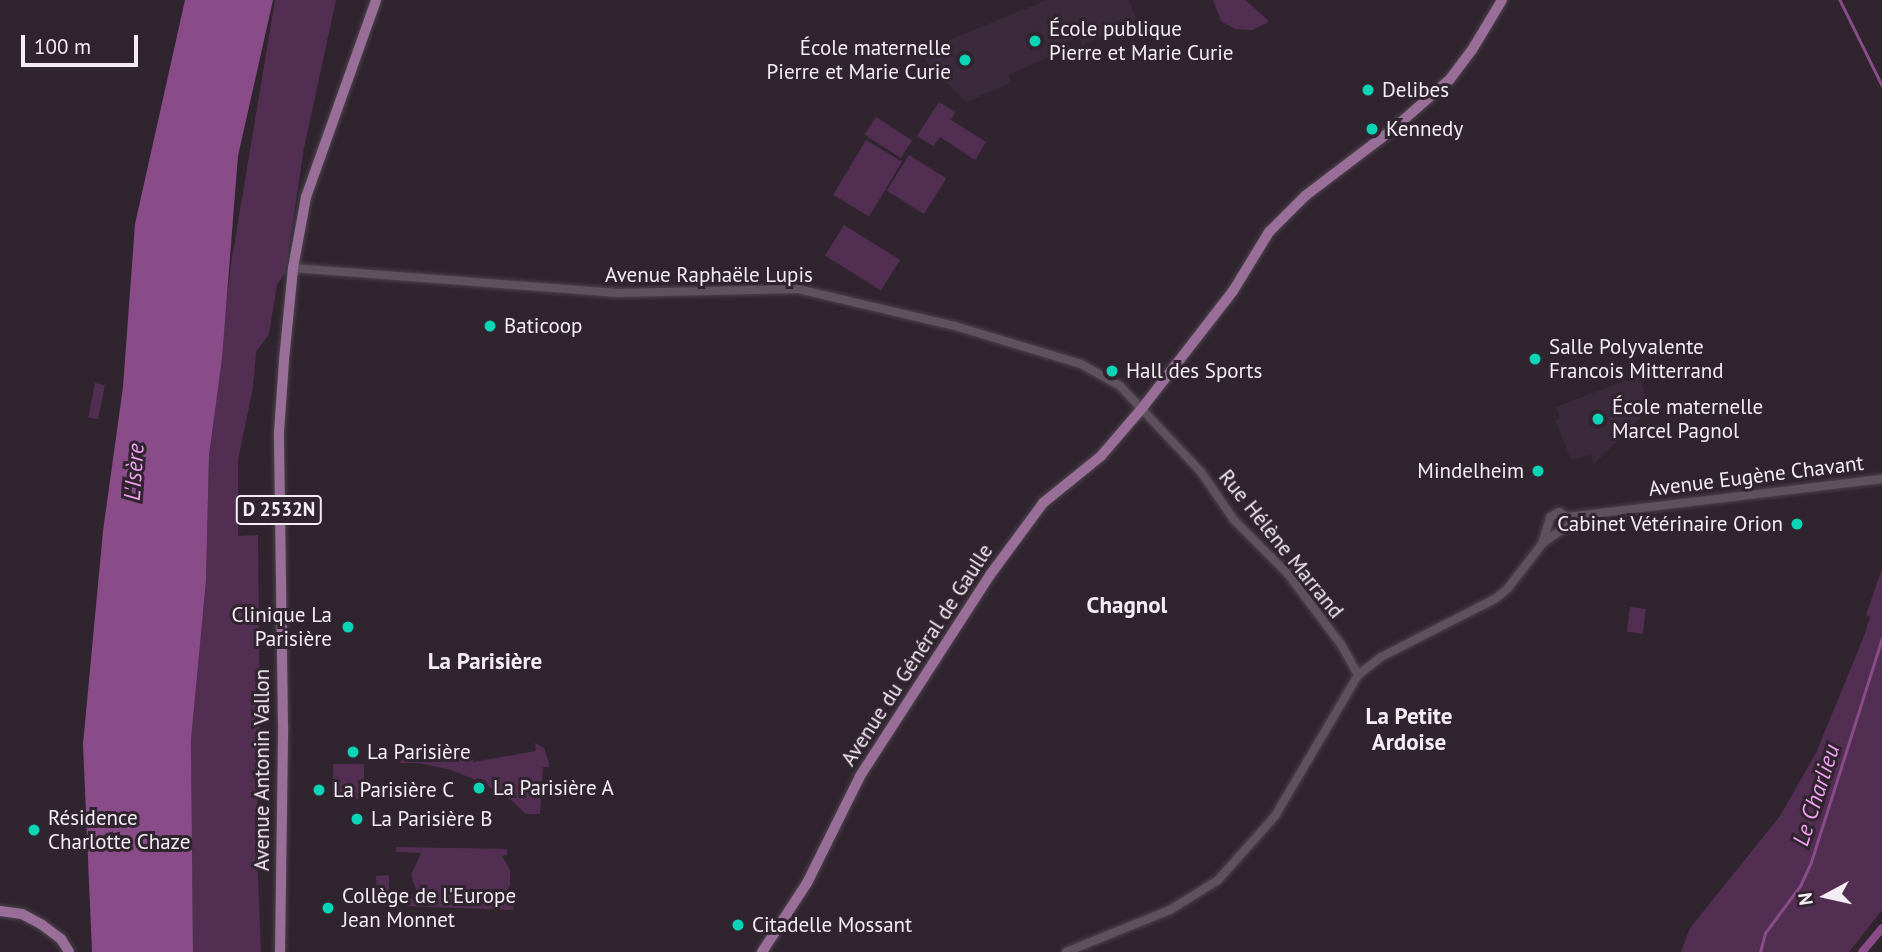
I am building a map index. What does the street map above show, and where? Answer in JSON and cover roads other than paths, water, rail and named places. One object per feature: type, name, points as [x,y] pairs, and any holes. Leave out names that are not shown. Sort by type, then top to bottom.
[{"type":"main road","name":"D 2532N","points":[[293,268],[300,220],[315,165],[376,0]]},
{"type":"main road","name":"Avenue du Général de Gaulle","points":[[762,952],[807,883],[860,776],[990,575],[1043,503],[1101,456],[1143,407],[1233,291],[1269,232],[1304,196],[1392,130],[1450,79],[1472,50],[1502,0]]},
{"type":"main road","name":"Avenue Antonin Vallon","points":[[282,952],[279,432],[293,268]]},
{"type":"main road","points":[[0,911],[17,912],[61,939],[69,952]]},
{"type":"street","name":"Avenue Raphaële Lupis","points":[[293,268],[607,292],[778,289],[818,293],[1054,354],[1110,378],[1143,407]]},
{"type":"street","name":"Rue Hélène Marrand","points":[[1143,407],[1201,472],[1234,520],[1288,574],[1342,646],[1358,675]]},
{"type":"street","name":"Avenue Eugène Chavant","points":[[1568,521],[1635,509],[1882,479]]},
{"type":"street","points":[[1066,952],[1196,897],[1228,871],[1275,816],[1332,714],[1358,675],[1381,657],[1408,642],[1495,599],[1508,588],[1542,544],[1550,517],[1556,513],[1568,521],[1558,533],[1542,544]]},
{"type":"street","points":[[1549,525],[1558,533]]},
{"type":"water","name":"L'Isère","points":[[185,0],[273,0],[238,156],[222,358],[209,455],[206,581],[191,740],[193,952],[92,952],[83,744],[103,531],[123,387],[135,224]]},
{"type":"waterway","name":"Le Charlieu","points":[[1840,0],[1882,85]]},
{"type":"waterway","name":"Le Charlieu","points":[[1760,952],[1765,933],[1800,886],[1811,862],[1882,638]]},
{"type":"waterway","points":[[1862,952],[1882,928]]},
{"type":"place","name":"École publique Pierre et Marie Curie","points":[[1035,41]]},
{"type":"place","name":"École maternelle Pierre et Marie Curie","points":[[965,60]]},
{"type":"place","name":"Delibes","points":[[1368,90]]},
{"type":"place","name":"Kennedy","points":[[1372,129]]},
{"type":"place","name":"Baticoop","points":[[490,326]]},
{"type":"place","name":"Salle Polyvalente Francois Mitterrand","points":[[1535,359]]},
{"type":"place","name":"Hall des Sports","points":[[1112,371]]},
{"type":"place","name":"École maternelle Marcel Pagnol","points":[[1598,419]]},
{"type":"place","name":"Mindelheim","points":[[1538,471]]},
{"type":"place","name":"Cabinet Vétérinaire Orion","points":[[1797,524]]},
{"type":"place","name":"Clinique La Parisière","points":[[348,627]]},
{"type":"place","name":"La Parisière","points":[[353,752]]},
{"type":"place","name":"La Parisière A","points":[[479,788]]},
{"type":"place","name":"La Parisière C","points":[[319,790]]},
{"type":"place","name":"La Parisière B","points":[[357,819]]},
{"type":"place","name":"Résidence Charlotte Chaze","points":[[34,830]]},
{"type":"place","name":"Collège de l'Europe Jean Monnet","points":[[328,908]]},
{"type":"place","name":"Citadelle Mossant","points":[[738,925]]},
{"type":"district","name":"Chagnol","points":[[1127,605]]},
{"type":"district","name":"La Parisière","points":[[485,661]]},
{"type":"district","name":"La Petite Ardoise","points":[[1409,729]]}]
